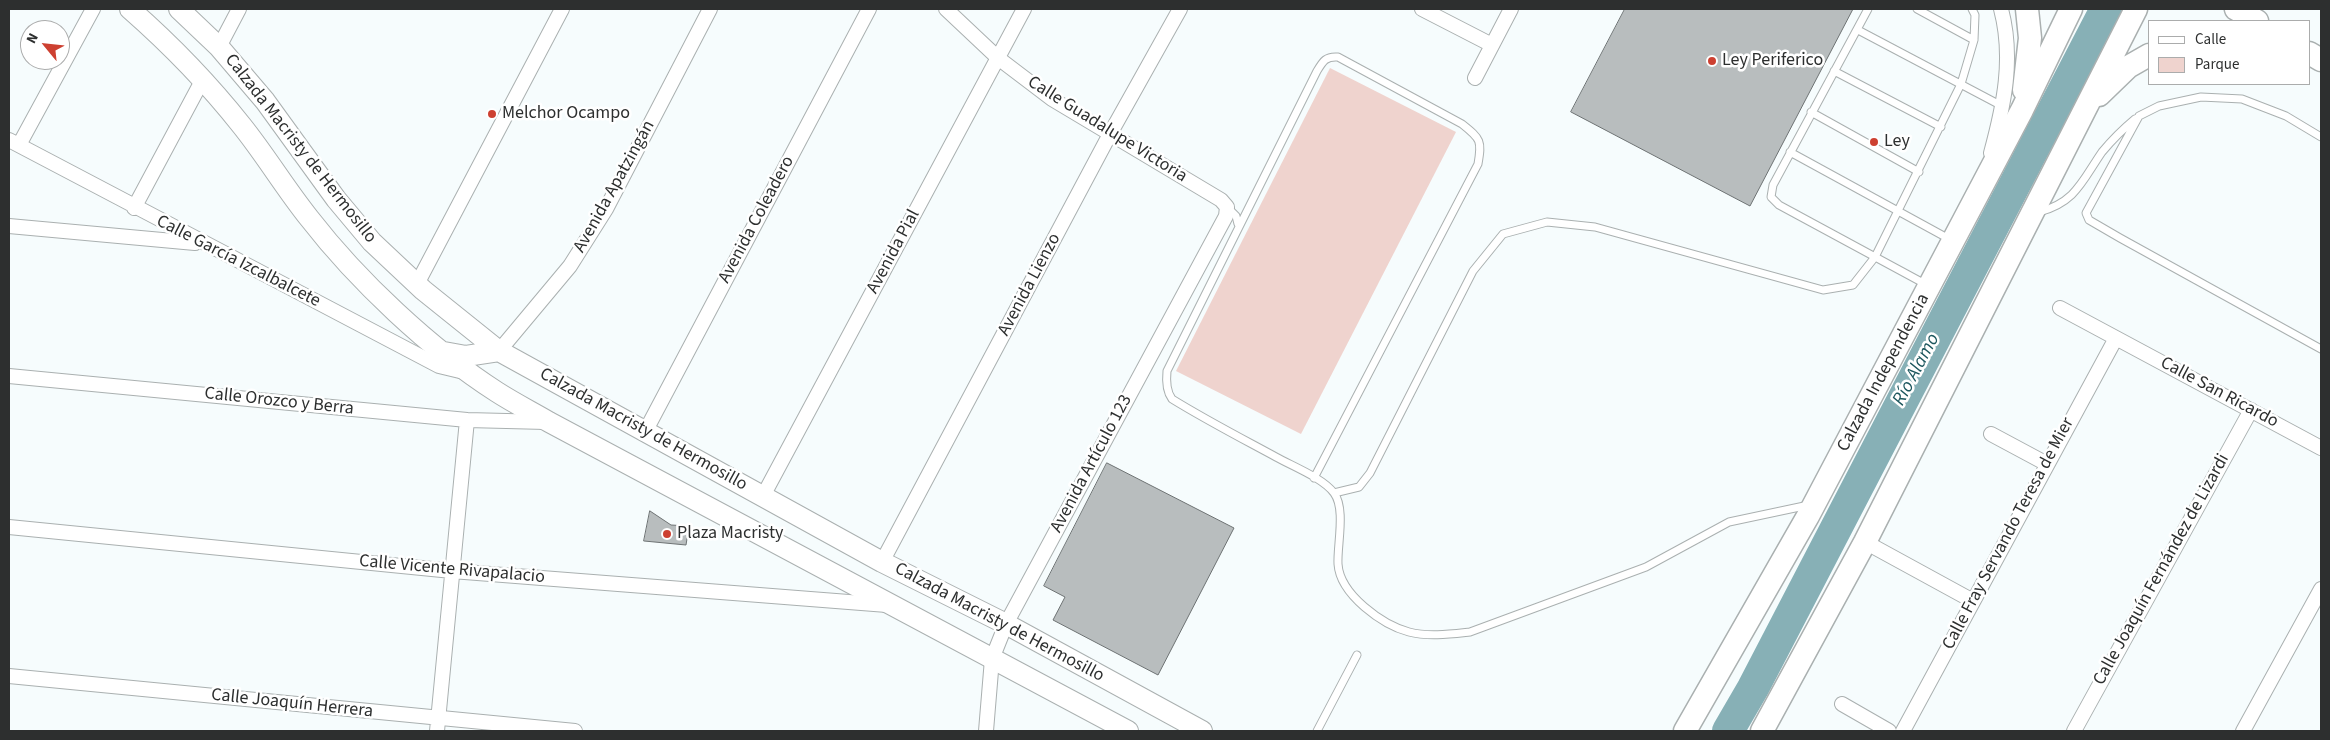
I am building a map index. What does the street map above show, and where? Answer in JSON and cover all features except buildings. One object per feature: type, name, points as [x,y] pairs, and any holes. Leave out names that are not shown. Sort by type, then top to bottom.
[{"type":"main road","name":"Calzada Macristy de Hermosillo","points":[[130,9],[203,79],[243,127],[309,218],[357,274],[398,314],[471,374],[497,392],[549,422],[1128,731]]},
{"type":"main road","name":"Calzada Macristy de Hermosillo","points":[[179,9],[219,46],[265,102],[336,198],[372,242],[417,284],[499,351],[882,562],[1006,624],[1202,731]]},
{"type":"main road","points":[[2012,108],[2030,38],[2027,9]]},
{"type":"main road","name":"Calzada Independencia","points":[[1685,731],[1814,504],[1982,187],[2012,108],[2071,9]]},
{"type":"main road","points":[[1762,731],[1865,542],[2136,9]]},
{"type":"main road","points":[[2236,9],[2254,20]]},
{"type":"main road","points":[[2310,54],[2321,60]]},
{"type":"main road","points":[[2085,108],[2128,67],[2148,56]]},
{"type":"main road","points":[[444,352],[466,356],[499,351]]},
{"type":"street","points":[[14,143],[93,9]]},
{"type":"street","points":[[219,46],[239,9]]},
{"type":"street","points":[[417,284],[562,9]]},
{"type":"street","name":"Avenida Apatzingán","points":[[499,351],[570,266],[606,208],[710,9]]},
{"type":"street","name":"Avenida Coleadero","points":[[645,432],[869,9]]},
{"type":"street","name":"Calle Guadalupe Victoria","points":[[946,9],[998,58],[1052,99],[1221,200],[1227,207]]},
{"type":"street","name":"Avenida Pial","points":[[764,496],[1024,9]]},
{"type":"street","name":"Avenida Lienzo","points":[[882,562],[1110,134],[1180,9]]},
{"type":"street","points":[[1422,9],[1492,45]]},
{"type":"street","points":[[1475,78],[1511,9]]},
{"type":"street","points":[[2001,9],[2007,33],[2008,73],[2012,108]]},
{"type":"street","points":[[134,208],[203,79]]},
{"type":"street","name":"Calle García Izcalbalcete","points":[[14,143],[134,208],[439,366],[471,374]]},
{"type":"street","name":"Avenida Artículo 123","points":[[986,731],[992,659],[1006,624],[1226,216],[1227,207]]},
{"type":"street","points":[[9,226],[202,243]]},
{"type":"street","name":"Calle San Ricardo","points":[[2060,308],[2321,448]]},
{"type":"street","name":"Calle Fray Servando Teresa de Mier","points":[[1903,731],[2116,338]]},
{"type":"street","name":"Calle Orozco y Berra","points":[[9,376],[467,420],[549,422]]},
{"type":"street","name":"Calle Joaquín Fernández de Lizardi","points":[[2074,731],[2250,410]]},
{"type":"street","points":[[438,725],[467,420]]},
{"type":"street","points":[[1991,434],[2047,464]]},
{"type":"street","name":"Calle Vicente Rivapalacio","points":[[9,527],[452,571],[895,606]]},
{"type":"street","points":[[1865,542],[1973,601]]},
{"type":"street","points":[[2243,731],[2321,589]]},
{"type":"street","name":"Calle Joaquín Herrera","points":[[9,676],[438,725],[575,731]]},
{"type":"street","points":[[1842,704],[1889,731]]},
{"type":"lane","points":[[1868,9],[1790,152],[1773,185],[1771,197],[1779,205],[1929,286]]},
{"type":"lane","points":[[1917,9],[1974,40]]},
{"type":"lane","points":[[1334,493],[1359,488],[1370,474],[1473,271],[1503,234],[1547,222],[1595,227],[1823,290],[1853,285],[1875,257],[1941,128],[1961,84],[1974,40],[1975,15],[1972,9]]},
{"type":"lane","points":[[1858,30],[1961,84],[2012,108]]},
{"type":"lane","points":[[1314,478],[1478,164],[1481,145],[1476,135],[1462,124],[1338,57],[1330,57],[1322,62],[1238,224],[1167,372],[1168,394],[1172,399],[1208,421],[1314,478],[1334,493],[1339,507],[1338,567],[1348,589],[1370,613],[1409,632],[1444,635],[1470,632],[1646,567],[1729,522],[1814,504]]},
{"type":"lane","points":[[1834,71],[1941,128]]},
{"type":"lane","points":[[2032,214],[2053,208],[2066,201],[2078,189],[2110,142],[2139,116],[2159,106],[2201,97],[2242,100],[2286,116],[2321,137]]},
{"type":"lane","points":[[1812,112],[1918,172]]},
{"type":"lane","points":[[2139,116],[2087,206],[2086,213],[2089,220],[2321,349]]},
{"type":"lane","points":[[1790,152],[1953,241]]},
{"type":"lane","points":[[1227,207],[1236,216],[1238,224]]},
{"type":"lane","points":[[1317,731],[1357,655]]},
{"type":"green space","points":[[1330,68],[1456,132],[1301,434],[1176,371]]},
{"type":"waterway","name":"Río Alamo","points":[[1728,731],[1753,688],[2106,9]]},
{"type":"place","name":"Ley Periferico","points":[[1712,61]]},
{"type":"place","name":"Melchor Ocampo","points":[[492,114]]},
{"type":"place","name":"Ley","points":[[1874,142]]},
{"type":"place","name":"Plaza Macristy","points":[[667,534]]}]
